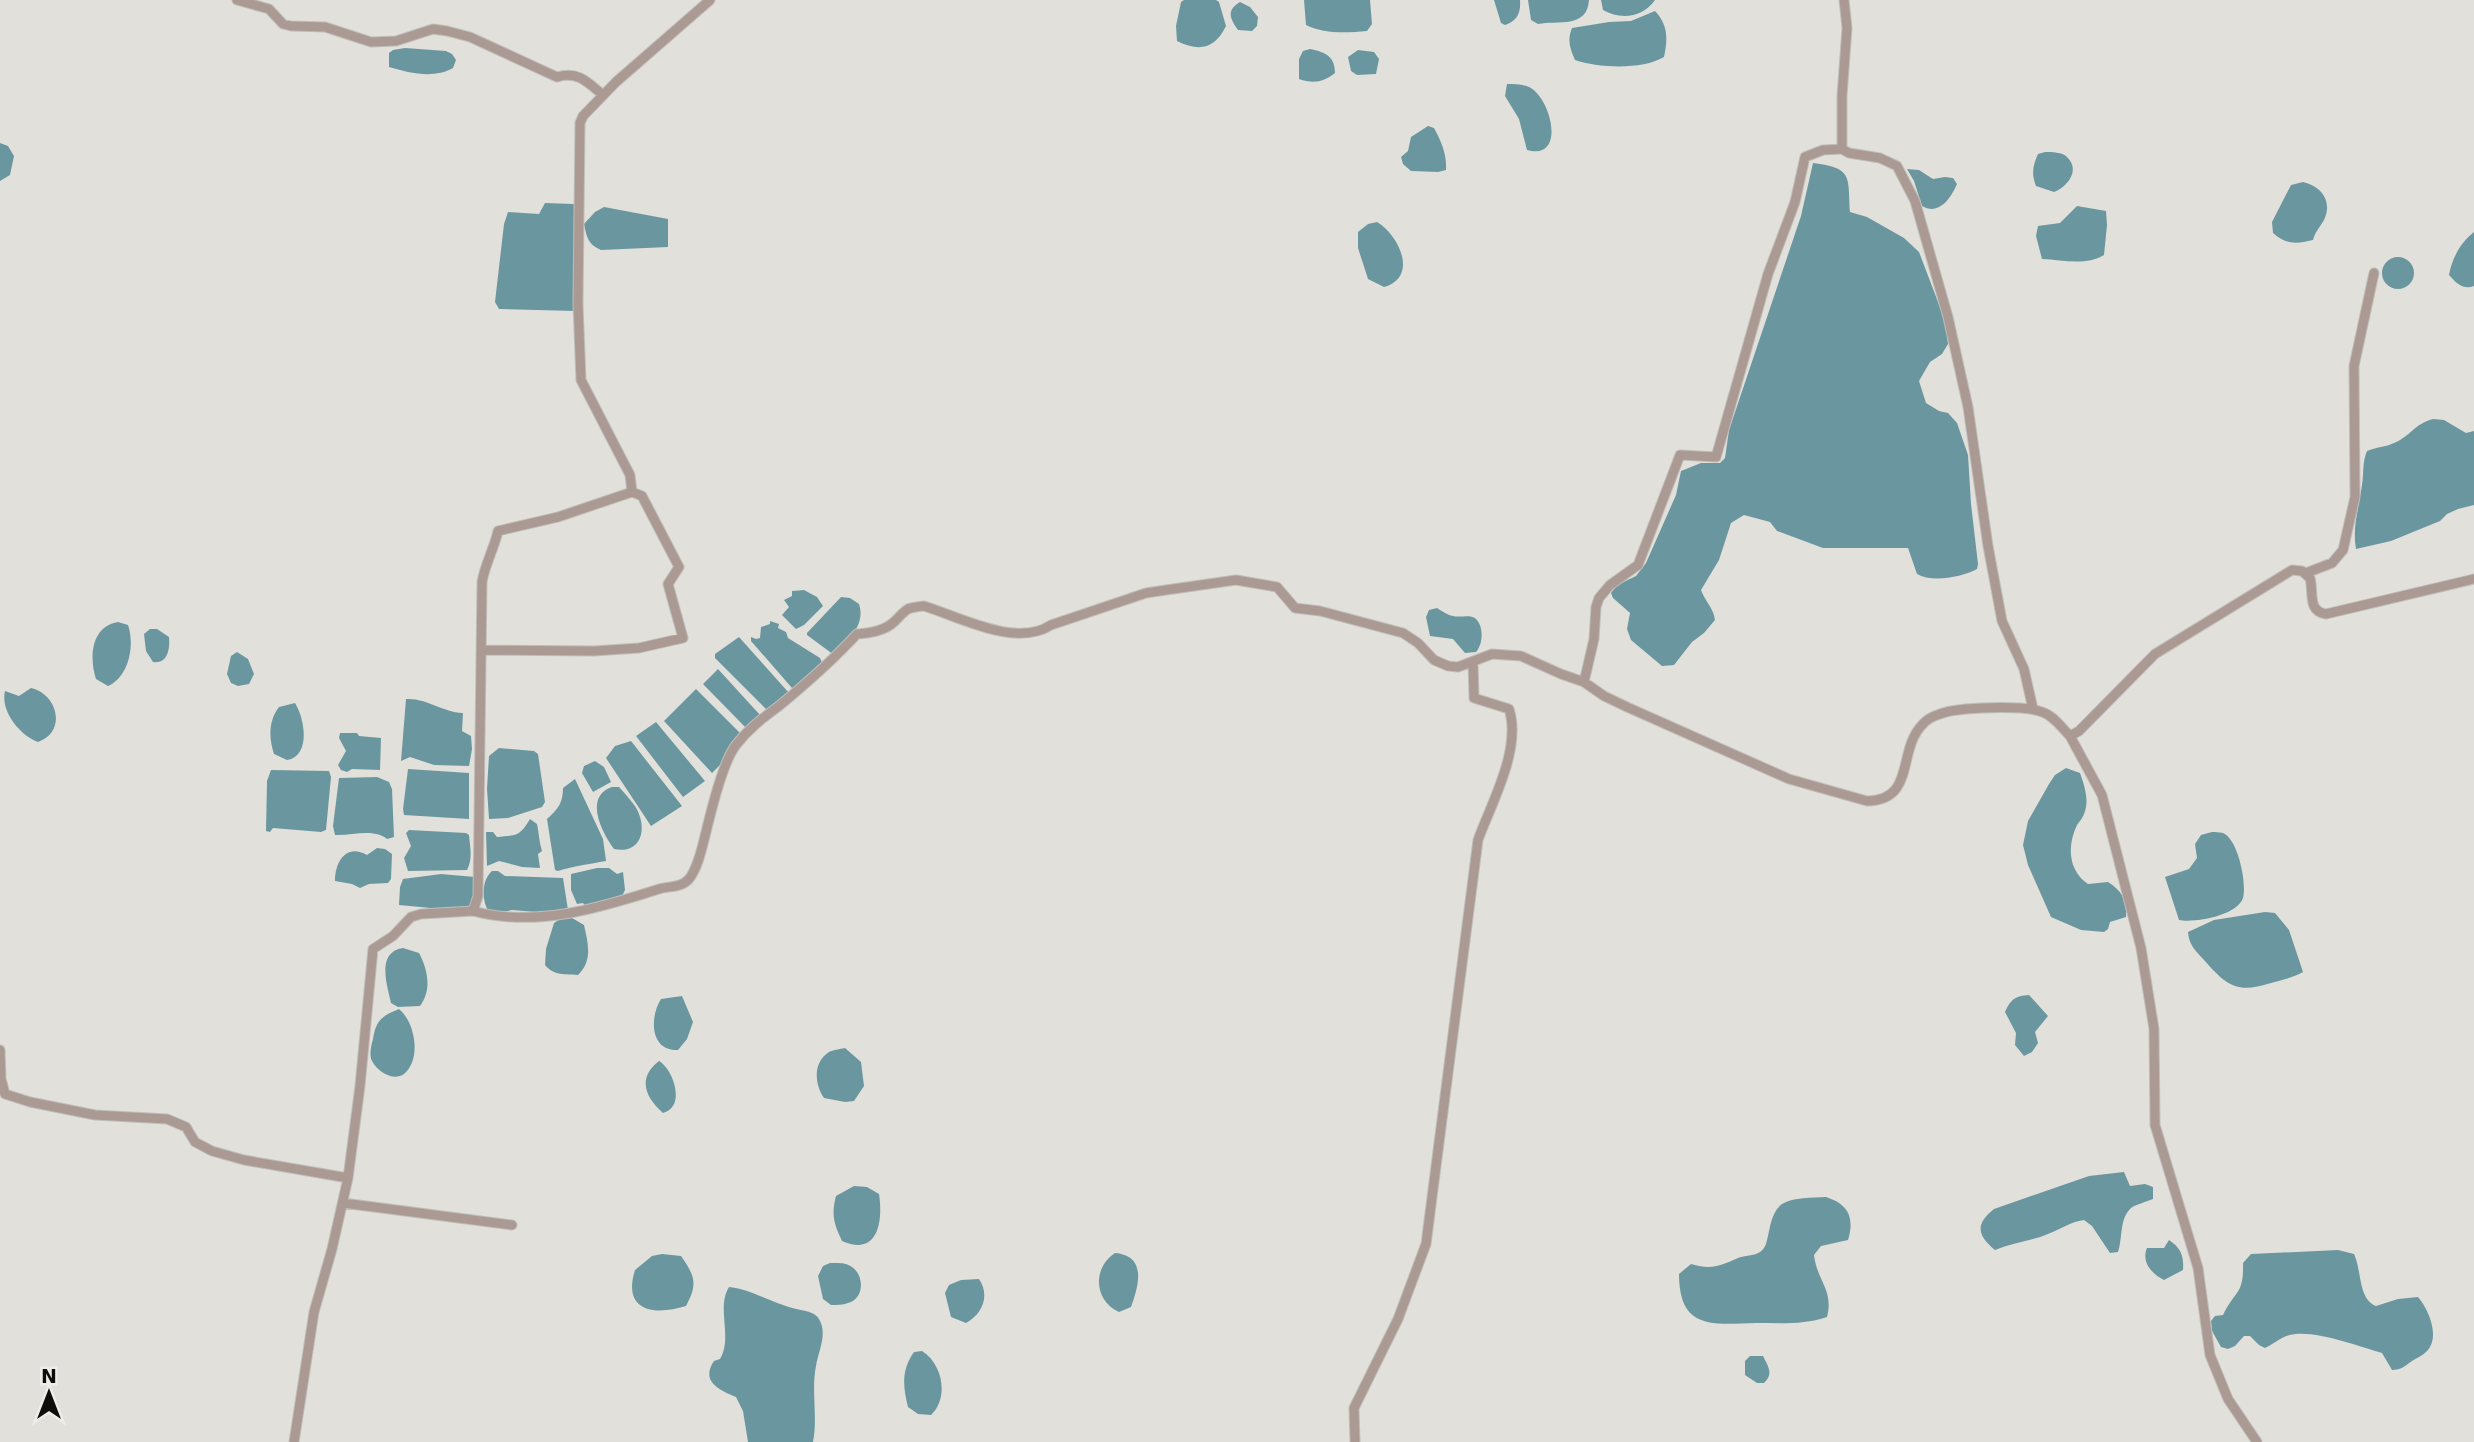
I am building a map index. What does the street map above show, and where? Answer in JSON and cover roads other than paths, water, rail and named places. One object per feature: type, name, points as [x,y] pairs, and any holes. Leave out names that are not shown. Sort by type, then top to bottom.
[{"type":"street","points":[[237,0],[269,9],[283,24],[325,27],[371,42],[396,41],[433,29],[447,30],[470,37],[557,77],[569,74],[578,76],[603,95]]},
{"type":"street","points":[[632,492],[631,475],[581,380],[578,304],[581,191],[578,131],[583,116],[603,95],[710,0]]},
{"type":"street","points":[[1842,149],[1842,96],[1847,28],[1844,0]]},
{"type":"street","points":[[1584,682],[1590,665],[1599,598],[1610,585],[1638,565],[1680,455],[1716,457],[1768,274],[1795,202],[1805,157],[1823,150],[1842,149],[1880,158],[1897,166],[1915,201],[1948,317],[1968,407],[2002,621],[2024,669],[2033,709]]},
{"type":"street","points":[[2070,736],[2079,732],[2155,654],[2285,573],[2294,570],[2306,573],[2332,563],[2343,550],[2355,497],[2354,366],[2374,273]]},
{"type":"street","points":[[473,911],[478,896],[482,582],[485,565],[494,548],[498,531],[558,517],[632,492],[642,496],[679,567],[668,584],[683,638],[639,649],[482,650]]},
{"type":"street","points":[[2306,573],[2312,585],[2313,606],[2319,613],[2326,614],[2474,579]]},
{"type":"street","points":[[294,1442],[314,1312],[348,1178],[373,949],[393,936],[411,917],[421,914],[473,911],[497,918],[540,917],[597,908],[666,887],[680,886],[689,879],[701,853],[726,764],[734,747],[763,716],[777,708],[831,662],[857,634],[877,632],[894,622],[905,609],[924,606],[994,629],[1016,633],[1040,632],[1051,625],[1146,593],[1236,580],[1277,587],[1295,608],[1320,611],[1403,633],[1418,643],[1434,660],[1448,666],[1458,667],[1492,654],[1521,656],[1584,682],[1604,696],[1789,779],[1867,801],[1878,801],[1891,796],[1904,776],[1912,741],[1919,728],[1927,720],[1941,713],[1980,709],[2033,709],[2045,712],[2070,736],[2102,796],[2141,948],[2154,1029],[2155,1125],[2198,1268],[2210,1355],[2228,1399],[2257,1442]]},
{"type":"street","points":[[1355,1442],[1354,1408],[1398,1319],[1426,1244],[1478,840],[1504,779],[1507,763],[1512,718],[1509,709],[1474,698],[1473,661]]},
{"type":"street","points":[[0,1050],[1,1079],[5,1094],[30,1102],[95,1115],[167,1119],[186,1127],[195,1142],[212,1150],[244,1160],[348,1178]]},
{"type":"street","points":[[342,1203],[512,1225]]},
{"type":"water","points":[[1304,0],[1370,0],[1372,24],[1367,31],[1359,32],[1313,28],[1306,25]]},
{"type":"water","points":[[1494,0],[1520,0],[1519,13],[1515,19],[1505,25],[1501,23]]},
{"type":"water","points":[[1528,0],[1589,0],[1587,9],[1577,19],[1538,24],[1531,20]]},
{"type":"water","points":[[1601,0],[1655,0],[1644,11],[1624,16],[1603,10]]},
{"type":"water","points":[[1181,2],[1219,2],[1226,26],[1217,40],[1199,47],[1177,41],[1176,26]]},
{"type":"water","points":[[1240,2],[1250,7],[1258,17],[1257,26],[1252,31],[1238,30],[1231,18],[1231,11]]},
{"type":"water","points":[[1655,11],[1666,32],[1664,57],[1632,66],[1596,65],[1575,60],[1570,44],[1572,28],[1631,21]]},
{"type":"water","points":[[405,48],[446,51],[456,60],[453,68],[430,74],[389,67],[389,53]]},
{"type":"water","points":[[1310,49],[1328,56],[1333,62],[1335,73],[1318,81],[1299,79],[1299,59],[1303,51]]},
{"type":"water","points":[[1358,50],[1374,52],[1379,59],[1376,74],[1357,75],[1351,71],[1348,57]]},
{"type":"water","points":[[1507,84],[1529,87],[1544,103],[1549,114],[1551,138],[1547,146],[1539,151],[1527,150],[1519,119],[1505,96]]},
{"type":"water","points":[[1428,126],[1434,128],[1441,143],[1446,170],[1411,171],[1403,164],[1401,157],[1408,151],[1411,137]]},
{"type":"water","points":[[0,143],[8,146],[14,156],[10,175],[0,181]]},
{"type":"water","points":[[2045,152],[2065,155],[2073,167],[2068,182],[2054,192],[2036,186],[2034,166],[2038,154]]},
{"type":"water","points":[[1813,163],[1835,168],[1846,176],[1850,212],[1867,217],[1904,238],[1919,252],[1946,323],[1948,344],[1942,354],[1930,362],[1919,381],[1926,403],[1948,413],[1957,423],[1968,455],[1977,569],[1947,578],[1923,577],[1917,574],[1908,548],[1823,548],[1777,531],[1770,522],[1744,515],[1731,523],[1719,560],[1701,590],[1715,620],[1692,642],[1674,665],[1662,666],[1631,640],[1627,629],[1630,613],[1611,593],[1617,585],[1636,576],[1646,563],[1676,495],[1681,471],[1701,463],[1720,463],[1725,458],[1729,430],[1801,216]]},
{"type":"water","points":[[1907,169],[1919,170],[1933,179],[1953,178],[1957,184],[1944,204],[1934,209],[1928,208],[1922,206]]},
{"type":"water","points":[[2303,182],[2324,195],[2326,213],[2313,240],[2287,242],[2273,233],[2272,222],[2291,185]]},
{"type":"water","points":[[545,203],[573,204],[578,207],[575,311],[499,309],[495,302],[504,224],[508,212],[539,214]]},
{"type":"water","points":[[2077,206],[2106,211],[2104,255],[2082,261],[2042,259],[2036,236],[2038,226],[2060,223]]},
{"type":"water","points":[[604,207],[668,219],[668,247],[597,248],[589,240],[584,224]]},
{"type":"water","points":[[1377,222],[1392,236],[1402,256],[1403,265],[1395,282],[1384,287],[1368,279],[1358,248],[1358,232],[1368,224]]},
{"type":"water","points":[[2474,232],[2474,286],[2466,287],[2449,275],[2458,251]]},
{"type":"water","points":[[2398,257],[2410,261],[2414,273],[2410,285],[2398,289],[2386,285],[2382,273],[2386,261]]},
{"type":"water","points":[[2433,419],[2444,420],[2466,433],[2474,431],[2474,505],[2458,509],[2440,521],[2391,541],[2356,549],[2355,525],[2367,451],[2394,443]]},
{"type":"water","points":[[804,590],[817,597],[823,606],[804,625],[796,629],[782,615],[789,607],[784,600],[792,596],[792,591]]},
{"type":"water","points":[[841,597],[850,598],[859,604],[861,612],[858,626],[834,655],[807,633]]},
{"type":"water","points":[[1437,608],[1451,615],[1476,619],[1482,636],[1476,652],[1465,653],[1453,639],[1430,636],[1426,617],[1429,610]]},
{"type":"water","points":[[770,621],[779,624],[778,628],[786,632],[788,638],[820,658],[823,665],[795,687],[792,688],[751,641],[751,637],[760,638],[761,627],[770,624]]},
{"type":"water","points":[[118,622],[128,625],[130,651],[121,675],[108,686],[96,679],[94,644],[102,630]]},
{"type":"water","points":[[150,629],[157,629],[169,637],[167,655],[162,661],[153,662],[146,651],[144,634]]},
{"type":"water","points":[[739,637],[789,693],[770,709],[767,710],[715,658],[715,654]]},
{"type":"water","points":[[237,652],[248,659],[254,674],[249,684],[238,686],[231,683],[227,674],[231,656]]},
{"type":"water","points":[[718,669],[760,715],[746,728],[703,684]]},
{"type":"water","points":[[31,688],[48,698],[56,714],[53,730],[38,742],[13,722],[4,699],[5,691],[19,696]]},
{"type":"water","points":[[696,689],[742,735],[712,773],[664,721]]},
{"type":"water","points":[[406,699],[463,713],[462,731],[471,736],[469,766],[434,765],[410,757],[401,761]]},
{"type":"water","points":[[295,703],[303,727],[303,744],[295,757],[287,760],[274,754],[270,736],[271,724],[279,707]]},
{"type":"water","points":[[656,722],[705,781],[683,797],[636,736]]},
{"type":"water","points":[[340,733],[381,738],[380,770],[341,770],[338,765],[346,751],[339,738]]},
{"type":"water","points":[[631,741],[682,806],[651,826],[606,758],[615,746]]},
{"type":"water","points":[[499,748],[534,751],[538,754],[545,802],[542,807],[508,818],[489,819],[489,756]]},
{"type":"water","points":[[595,761],[604,767],[611,782],[593,792],[582,773],[584,766]]},
{"type":"water","points":[[2066,768],[2080,773],[2086,797],[2084,813],[2072,841],[2071,857],[2076,872],[2088,884],[2108,882],[2113,885],[2123,897],[2126,906],[2126,917],[2110,922],[2104,932],[2081,930],[2051,917],[2028,865],[2023,845],[2028,821],[2055,775]]},
{"type":"water","points":[[408,769],[469,773],[469,819],[404,815]]},
{"type":"water","points":[[271,770],[329,771],[331,777],[326,830],[321,832],[273,828],[270,832],[266,831],[267,781]]},
{"type":"water","points":[[377,777],[389,782],[392,789],[394,837],[387,839],[369,833],[335,835],[333,826],[339,778]]},
{"type":"water","points":[[575,779],[603,839],[606,861],[558,871],[555,870],[547,819],[559,805],[563,788]]},
{"type":"water","points":[[612,787],[619,787],[638,811],[641,836],[629,849],[614,849],[600,824],[597,806],[599,798]]},
{"type":"water","points":[[530,819],[537,824],[542,851],[538,854],[540,868],[499,861],[487,866],[486,832],[493,832],[497,837],[513,835],[520,832]]},
{"type":"water","points":[[409,830],[469,835],[471,857],[467,870],[408,871],[404,858],[411,846],[406,833]]},
{"type":"water","points":[[2223,833],[2228,837],[2237,852],[2242,872],[2243,898],[2224,914],[2204,919],[2179,920],[2165,877],[2189,869],[2197,858],[2195,844],[2201,835]]},
{"type":"water","points":[[377,848],[392,854],[391,879],[388,883],[369,884],[360,888],[335,881],[337,867],[343,856],[353,851],[367,855]]},
{"type":"water","points":[[609,868],[617,874],[623,872],[625,890],[620,900],[585,906],[583,903],[577,904],[571,890],[571,874]]},
{"type":"water","points":[[492,871],[498,871],[505,876],[563,878],[568,910],[548,913],[512,910],[491,914],[485,904],[484,892],[486,880]]},
{"type":"water","points":[[441,874],[475,877],[477,885],[472,906],[452,910],[399,905],[403,879]]},
{"type":"water","points":[[2265,912],[2275,913],[2289,930],[2303,972],[2287,979],[2249,988],[2226,982],[2195,950],[2188,932],[2214,920]]},
{"type":"water","points":[[572,918],[584,925],[588,945],[586,964],[578,975],[556,973],[545,965],[546,949],[554,923],[560,919]]},
{"type":"water","points":[[403,948],[419,953],[425,966],[427,987],[420,1006],[398,1007],[391,1003],[386,962],[395,951]]},
{"type":"water","points":[[2029,995],[2048,1016],[2035,1032],[2038,1043],[2032,1052],[2024,1056],[2015,1045],[2016,1033],[2005,1012],[2014,999]]},
{"type":"water","points":[[682,996],[693,1022],[687,1039],[678,1050],[668,1049],[657,1039],[654,1031],[657,1006],[661,999]]},
{"type":"water","points":[[399,1009],[409,1023],[415,1050],[410,1067],[404,1074],[395,1077],[378,1068],[372,1061],[371,1050],[378,1023]]},
{"type":"water","points":[[845,1048],[861,1062],[864,1086],[854,1101],[824,1098],[817,1081],[820,1062],[829,1052]]},
{"type":"water","points":[[659,1061],[673,1080],[676,1096],[674,1104],[663,1113],[652,1101],[646,1087],[648,1074]]},
{"type":"water","points":[[2124,1172],[2130,1186],[2145,1184],[2153,1187],[2153,1199],[2127,1212],[2118,1252],[2110,1253],[2092,1226],[2084,1220],[1995,1250],[1982,1234],[1981,1225],[1994,1209],[2089,1176]]},
{"type":"water","points":[[854,1186],[867,1187],[879,1194],[880,1215],[879,1225],[871,1240],[854,1245],[842,1241],[834,1219],[834,1209],[836,1196]]},
{"type":"water","points":[[1826,1197],[1840,1203],[1848,1212],[1851,1225],[1848,1240],[1821,1246],[1814,1255],[1827,1292],[1827,1317],[1801,1322],[1726,1324],[1713,1323],[1692,1315],[1685,1306],[1679,1274],[1691,1264],[1715,1266],[1758,1253],[1766,1244],[1773,1217],[1782,1204],[1797,1199]]},
{"type":"water","points":[[2169,1240],[2181,1253],[2183,1270],[2164,1280],[2155,1274],[2145,1258],[2147,1248],[2164,1248]]},
{"type":"water","points":[[2338,1250],[2354,1254],[2363,1291],[2376,1306],[2398,1299],[2418,1297],[2429,1316],[2433,1332],[2430,1346],[2424,1353],[2403,1367],[2392,1370],[2382,1353],[2311,1334],[2287,1336],[2265,1348],[2250,1336],[2244,1336],[2235,1346],[2228,1349],[2221,1347],[2212,1331],[2211,1321],[2215,1316],[2223,1315],[2238,1292],[2243,1263],[2251,1254]]},
{"type":"water","points":[[1115,1253],[1132,1260],[1138,1273],[1131,1307],[1119,1312],[1105,1300],[1099,1284],[1102,1267]]},
{"type":"water","points":[[652,1256],[681,1256],[689,1269],[693,1286],[686,1306],[652,1310],[637,1302],[633,1294],[635,1270]]},
{"type":"water","points":[[830,1263],[847,1264],[856,1271],[861,1287],[853,1301],[831,1305],[823,1299],[818,1276],[823,1266]]},
{"type":"water","points":[[979,1279],[984,1298],[977,1315],[966,1323],[951,1317],[945,1293],[949,1285],[961,1280]]},
{"type":"water","points":[[729,1287],[809,1312],[819,1319],[823,1337],[815,1375],[813,1442],[748,1442],[743,1411],[736,1397],[718,1388],[711,1380],[710,1368],[714,1361],[720,1359],[724,1350],[724,1304]]},
{"type":"water","points":[[922,1351],[935,1364],[941,1382],[940,1400],[931,1415],[918,1414],[908,1407],[905,1392],[907,1365],[914,1352]]},
{"type":"water","points":[[1750,1356],[1763,1356],[1769,1373],[1764,1383],[1757,1383],[1745,1375],[1745,1361]]}]
